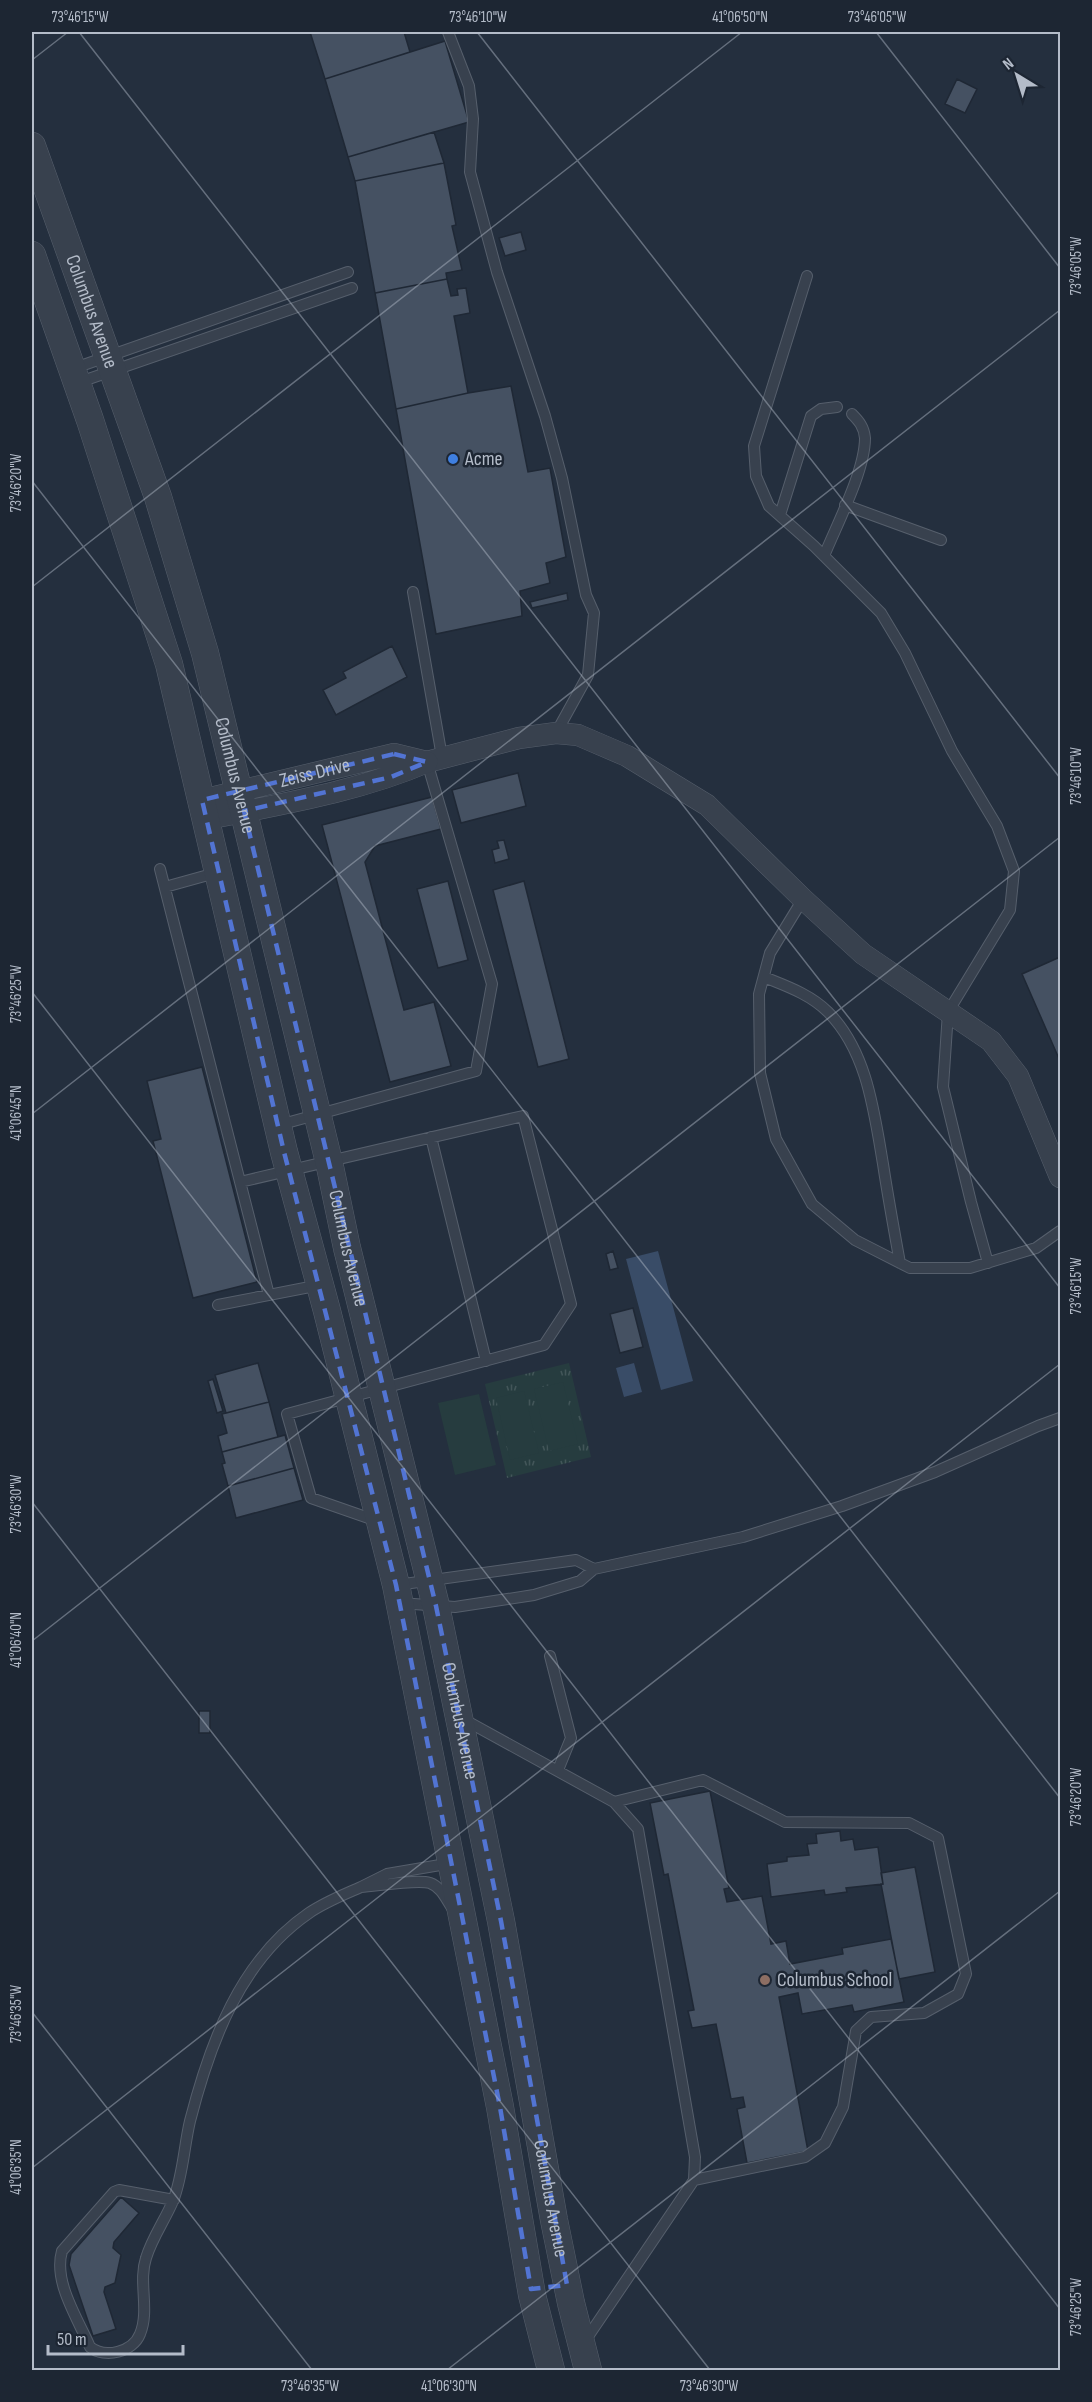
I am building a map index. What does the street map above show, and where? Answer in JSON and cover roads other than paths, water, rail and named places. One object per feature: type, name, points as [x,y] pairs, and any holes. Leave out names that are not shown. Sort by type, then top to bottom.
[{"type":"street","name":"Columbus Avenue","points":[[32,146],[158,497],[205,653],[436,1606],[501,1921],[567,2284],[585,2358]]},
{"type":"street","name":"Columbus Avenue","points":[[32,255],[131,543],[169,664],[278,1125],[380,1522],[436,1778],[500,2107],[531,2289],[551,2370]]},
{"type":"street","name":"Zeiss Drive","points":[[204,809],[242,801],[321,796],[391,777],[435,759],[519,738],[556,733],[578,735],[627,756],[706,805],[863,954],[992,1041],[1018,1076],[1060,1178]]},
{"type":"street","points":[[436,1778],[470,1773]]},
{"type":"street","points":[[531,2289],[567,2284]]},
{"type":"lane","points":[[448,32],[469,86],[473,119],[470,172],[497,273],[545,416],[562,478],[586,595],[594,613],[588,675],[556,733]]},
{"type":"lane","points":[[110,364],[348,272]]},
{"type":"lane","points":[[807,276],[754,446],[756,476],[769,506],[824,555],[881,613],[904,653],[952,751],[998,826],[1014,872],[1010,910],[948,1012],[943,1087],[970,1202],[988,1263]]},
{"type":"lane","points":[[75,376],[352,288]]},
{"type":"lane","points":[[780,515],[811,416],[821,409],[837,407]]},
{"type":"lane","points":[[824,555],[860,467],[865,437],[860,422],[852,414]]},
{"type":"lane","points":[[845,505],[941,540]]},
{"type":"lane","points":[[278,1125],[476,1071],[492,984],[435,759],[413,592]]},
{"type":"lane","points":[[160,868],[269,1295]]},
{"type":"lane","points":[[165,887],[219,872]]},
{"type":"lane","points":[[803,899],[770,953],[759,994],[760,1073],[776,1139],[812,1204],[855,1240],[910,1268],[970,1268],[1036,1248],[1060,1231]]},
{"type":"lane","points":[[764,977],[803,993],[827,1011],[850,1040],[864,1075],[876,1124],[900,1263]]},
{"type":"lane","points":[[240,1182],[523,1116],[572,1304],[544,1345],[287,1414],[311,1498],[380,1522]]},
{"type":"lane","points":[[430,1137],[486,1361]]},
{"type":"lane","points":[[219,1305],[320,1285]]},
{"type":"lane","points":[[397,1594],[436,1606],[455,1607],[534,1595],[580,1581],[594,1569],[743,1537],[842,1506],[935,1472],[1060,1418]]},
{"type":"lane","points":[[397,1594],[430,1581],[576,1560],[594,1569]]},
{"type":"lane","points":[[550,1656],[571,1738],[558,1770]]},
{"type":"lane","points":[[459,1717],[614,1802],[638,1829],[695,2157],[694,2180],[585,2358]]},
{"type":"lane","points":[[614,1802],[702,1780],[785,1822],[909,1823],[939,1838],[966,1974],[958,1994],[924,2013],[871,2017],[856,2031],[843,2107],[825,2143],[805,2157],[694,2180]]},
{"type":"lane","points":[[174,2200],[118,2190],[62,2251],[58,2263],[66,2294],[90,2347],[94,2351],[128,2349],[140,2336],[143,2324],[143,2272],[146,2258],[174,2200],[190,2121],[212,2046],[234,1998],[260,1959],[293,1924],[326,1902],[387,1874],[452,1863]]},
{"type":"lane","points":[[362,1887],[431,1883],[441,1891],[466,1932]]},
{"type":"water","points":[[658,1251],[693,1381],[661,1390],[626,1259]]},
{"type":"water","points":[[634,1363],[642,1392],[624,1397],[616,1368]]},
{"type":"place","name":"Acme","points":[[453,459]]},
{"type":"place","name":"Columbus School","points":[[765,1980]]}]
